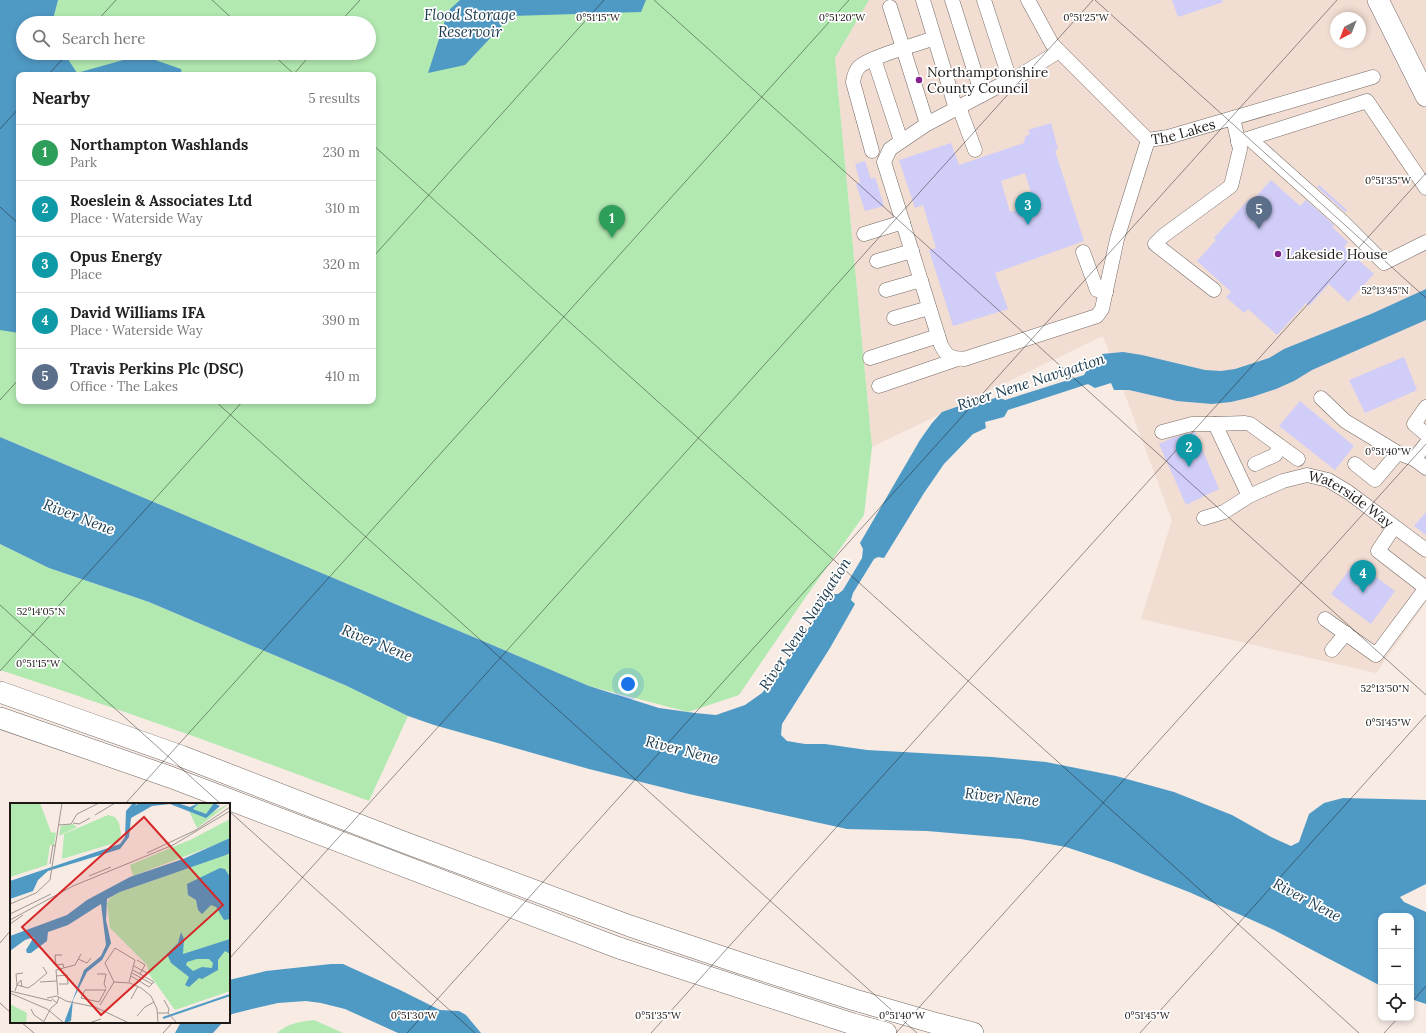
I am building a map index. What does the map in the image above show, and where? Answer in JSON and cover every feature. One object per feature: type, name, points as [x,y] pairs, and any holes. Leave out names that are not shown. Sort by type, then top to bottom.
[{"type":"highway","points":[[1378,0],[1426,96]]},
{"type":"highway","points":[[0,692],[181,756],[406,843],[630,926],[855,1000],[973,1033]]},
{"type":"highway","points":[[0,718],[170,777],[618,948],[846,1022],[886,1033]]},
{"type":"street","points":[[923,0],[934,38],[974,150]]},
{"type":"street","points":[[952,0],[982,95]]},
{"type":"street","points":[[984,0],[1010,80]]},
{"type":"street","name":"The Lakes","points":[[1028,0],[1052,44],[1148,140],[1168,137],[1373,77]]},
{"type":"street","points":[[890,6],[927,124]]},
{"type":"street","points":[[872,151],[853,82],[855,73],[859,68],[874,59],[934,38]]},
{"type":"street","points":[[1059,51],[1021,75],[927,124],[890,149],[884,162],[938,336],[946,355],[954,359],[964,359],[1097,316],[1102,309],[1117,239],[1148,140]]},
{"type":"street","points":[[874,59],[901,141]]},
{"type":"street","points":[[1214,290],[1155,244],[1163,236],[1231,186],[1240,149],[1244,140],[1367,101],[1426,188]]},
{"type":"street","points":[[1233,118],[1244,140],[1343,222],[1384,263],[1426,242]]},
{"type":"street","points":[[864,234],[903,222]]},
{"type":"street","points":[[877,261],[912,251]]},
{"type":"street","points":[[1083,252],[1097,290],[1106,292]]},
{"type":"street","points":[[886,290],[921,280]]},
{"type":"street","points":[[894,318],[930,308]]},
{"type":"street","points":[[870,358],[938,336]]},
{"type":"street","points":[[879,386],[958,359]]},
{"type":"street","points":[[1321,398],[1345,421],[1398,454],[1414,459],[1426,468]]},
{"type":"street","points":[[1426,407],[1414,424],[1426,434]]},
{"type":"street","points":[[1162,432],[1192,424],[1245,422],[1298,458]]},
{"type":"street","points":[[1215,424],[1249,496]]},
{"type":"street","points":[[1414,459],[1426,444]]},
{"type":"street","points":[[1254,464],[1275,455],[1280,446]]},
{"type":"street","points":[[1356,464],[1375,480],[1398,454]]},
{"type":"street","name":"Waterside Way","points":[[1204,518],[1224,512],[1249,496],[1283,481],[1306,475],[1328,480],[1348,492],[1426,550]]},
{"type":"street","points":[[1325,618],[1376,655],[1426,588],[1378,551],[1394,527]]},
{"type":"street","points":[[1332,650],[1346,633]]},
{"type":"shaded area","points":[[869,0],[1426,0],[1426,602],[1376,673],[1141,619],[1172,520],[1103,336],[872,447],[835,58]]},
{"type":"green space","points":[[0,0],[869,0],[835,58],[872,447],[864,515],[739,695],[688,712],[589,686],[0,437]]},
{"type":"green space","points":[[0,544],[49,568],[149,602],[347,686],[408,716],[369,801],[185,733],[0,670]]},
{"type":"green space","points":[[314,1020],[343,1033],[277,1033],[290,1025]]},
{"type":"water","points":[[0,0],[58,0],[54,16],[16,16],[16,60],[69,60],[76,72],[16,72],[16,333],[0,330]]},
{"type":"water","name":"Flood Storage Reservoir","points":[[460,0],[646,0],[641,12],[511,16],[465,65],[428,73],[448,11]]},
{"type":"water","points":[[123,60],[155,60],[181,69],[182,72],[81,72]]},
{"type":"water","name":"River Nene","points":[[1426,289],[1426,320],[1312,370],[1294,381],[1276,389],[1252,397],[1231,402],[1212,404],[1177,401],[1129,390],[1114,390],[1111,383],[1095,388],[1088,384],[1008,410],[1004,417],[985,422],[986,428],[973,434],[944,464],[924,493],[884,558],[878,557],[874,559],[853,593],[851,600],[855,604],[830,648],[782,724],[781,735],[787,741],[805,744],[825,744],[867,750],[992,757],[1046,762],[1116,776],[1174,792],[1232,815],[1271,837],[1291,846],[1299,842],[1309,814],[1324,803],[1343,798],[1426,800],[1426,884],[1400,897],[1404,902],[1426,912],[1426,1004],[1414,1000],[1414,913],[1378,913],[1378,984],[1274,930],[1189,892],[1114,863],[1066,847],[1021,839],[927,831],[847,829],[689,794],[589,769],[434,725],[408,716],[347,686],[149,602],[49,568],[0,544],[0,437],[589,686],[659,708],[716,715],[745,705],[762,693],[776,676],[832,594],[838,594],[843,590],[862,558],[863,549],[860,543],[920,440],[942,412],[976,400],[978,404],[998,397],[1005,400],[1084,375],[1089,367],[1105,363],[1102,354],[1123,352],[1205,370],[1221,371],[1235,369],[1269,358],[1284,349],[1371,314]]},
{"type":"water","points":[[343,964],[440,1010],[459,1011],[466,1015],[481,1033],[398,1033],[345,1009],[306,1001],[278,1003],[232,1014],[230,1016],[230,980],[266,971]]},
{"type":"water","points":[[180,1023],[222,1023],[213,1033],[175,1033]]},
{"type":"building","points":[[1172,0],[1222,0],[1223,2],[1178,17]]},
{"type":"building","points":[[1051,123],[1058,149],[1055,151],[1084,241],[995,273],[1008,309],[953,326],[929,250],[936,248],[923,205],[915,208],[899,160],[951,143],[959,165],[1024,143],[1025,137],[1030,134],[1028,130]],"holes":[[[1025,173],[1035,205],[1010,212],[1001,181]]]},
{"type":"building","points":[[865,161],[871,179],[875,177],[884,206],[865,211],[856,184],[860,182],[855,164]]},
{"type":"building","name":"Lakeside House","points":[[1271,180],[1300,206],[1306,200],[1334,225],[1332,227],[1348,242],[1344,247],[1374,274],[1348,302],[1329,284],[1309,306],[1306,303],[1277,335],[1248,309],[1244,313],[1226,297],[1231,292],[1197,261],[1216,240],[1214,238],[1249,199],[1252,201]]},
{"type":"building","points":[[1319,185],[1347,210],[1345,212],[1317,187]]},
{"type":"building","points":[[1404,357],[1417,390],[1365,413],[1349,380]]},
{"type":"building","points":[[1300,401],[1354,446],[1335,470],[1279,426]]},
{"type":"building","points":[[1195,432],[1219,489],[1186,505],[1159,444],[1172,438]]},
{"type":"building","points":[[1426,512],[1426,535],[1414,526]]},
{"type":"building","points":[[1355,562],[1395,591],[1371,624],[1331,594]]},
{"type":"place","name":"Northamptonshire County Council","points":[[919,80]]},
{"type":"place","name":"Opus Energy","points":[[1028,225]]},
{"type":"place","name":"Travis Perkins Plc (DSC)","points":[[1259,229]]},
{"type":"place","name":"Northampton Washlands","points":[[612,238]]},
{"type":"place","name":"Lakeside House","points":[[1278,254]]},
{"type":"place","name":"Roeslein & Associates Ltd","points":[[1189,467]]},
{"type":"place","name":"David Williams IFA","points":[[1363,593]]},
{"type":"water label","name":"River Nene Navigation","points":[[1031,382]]},
{"type":"water label","name":"River Nene Navigation","points":[[805,624]]}]
